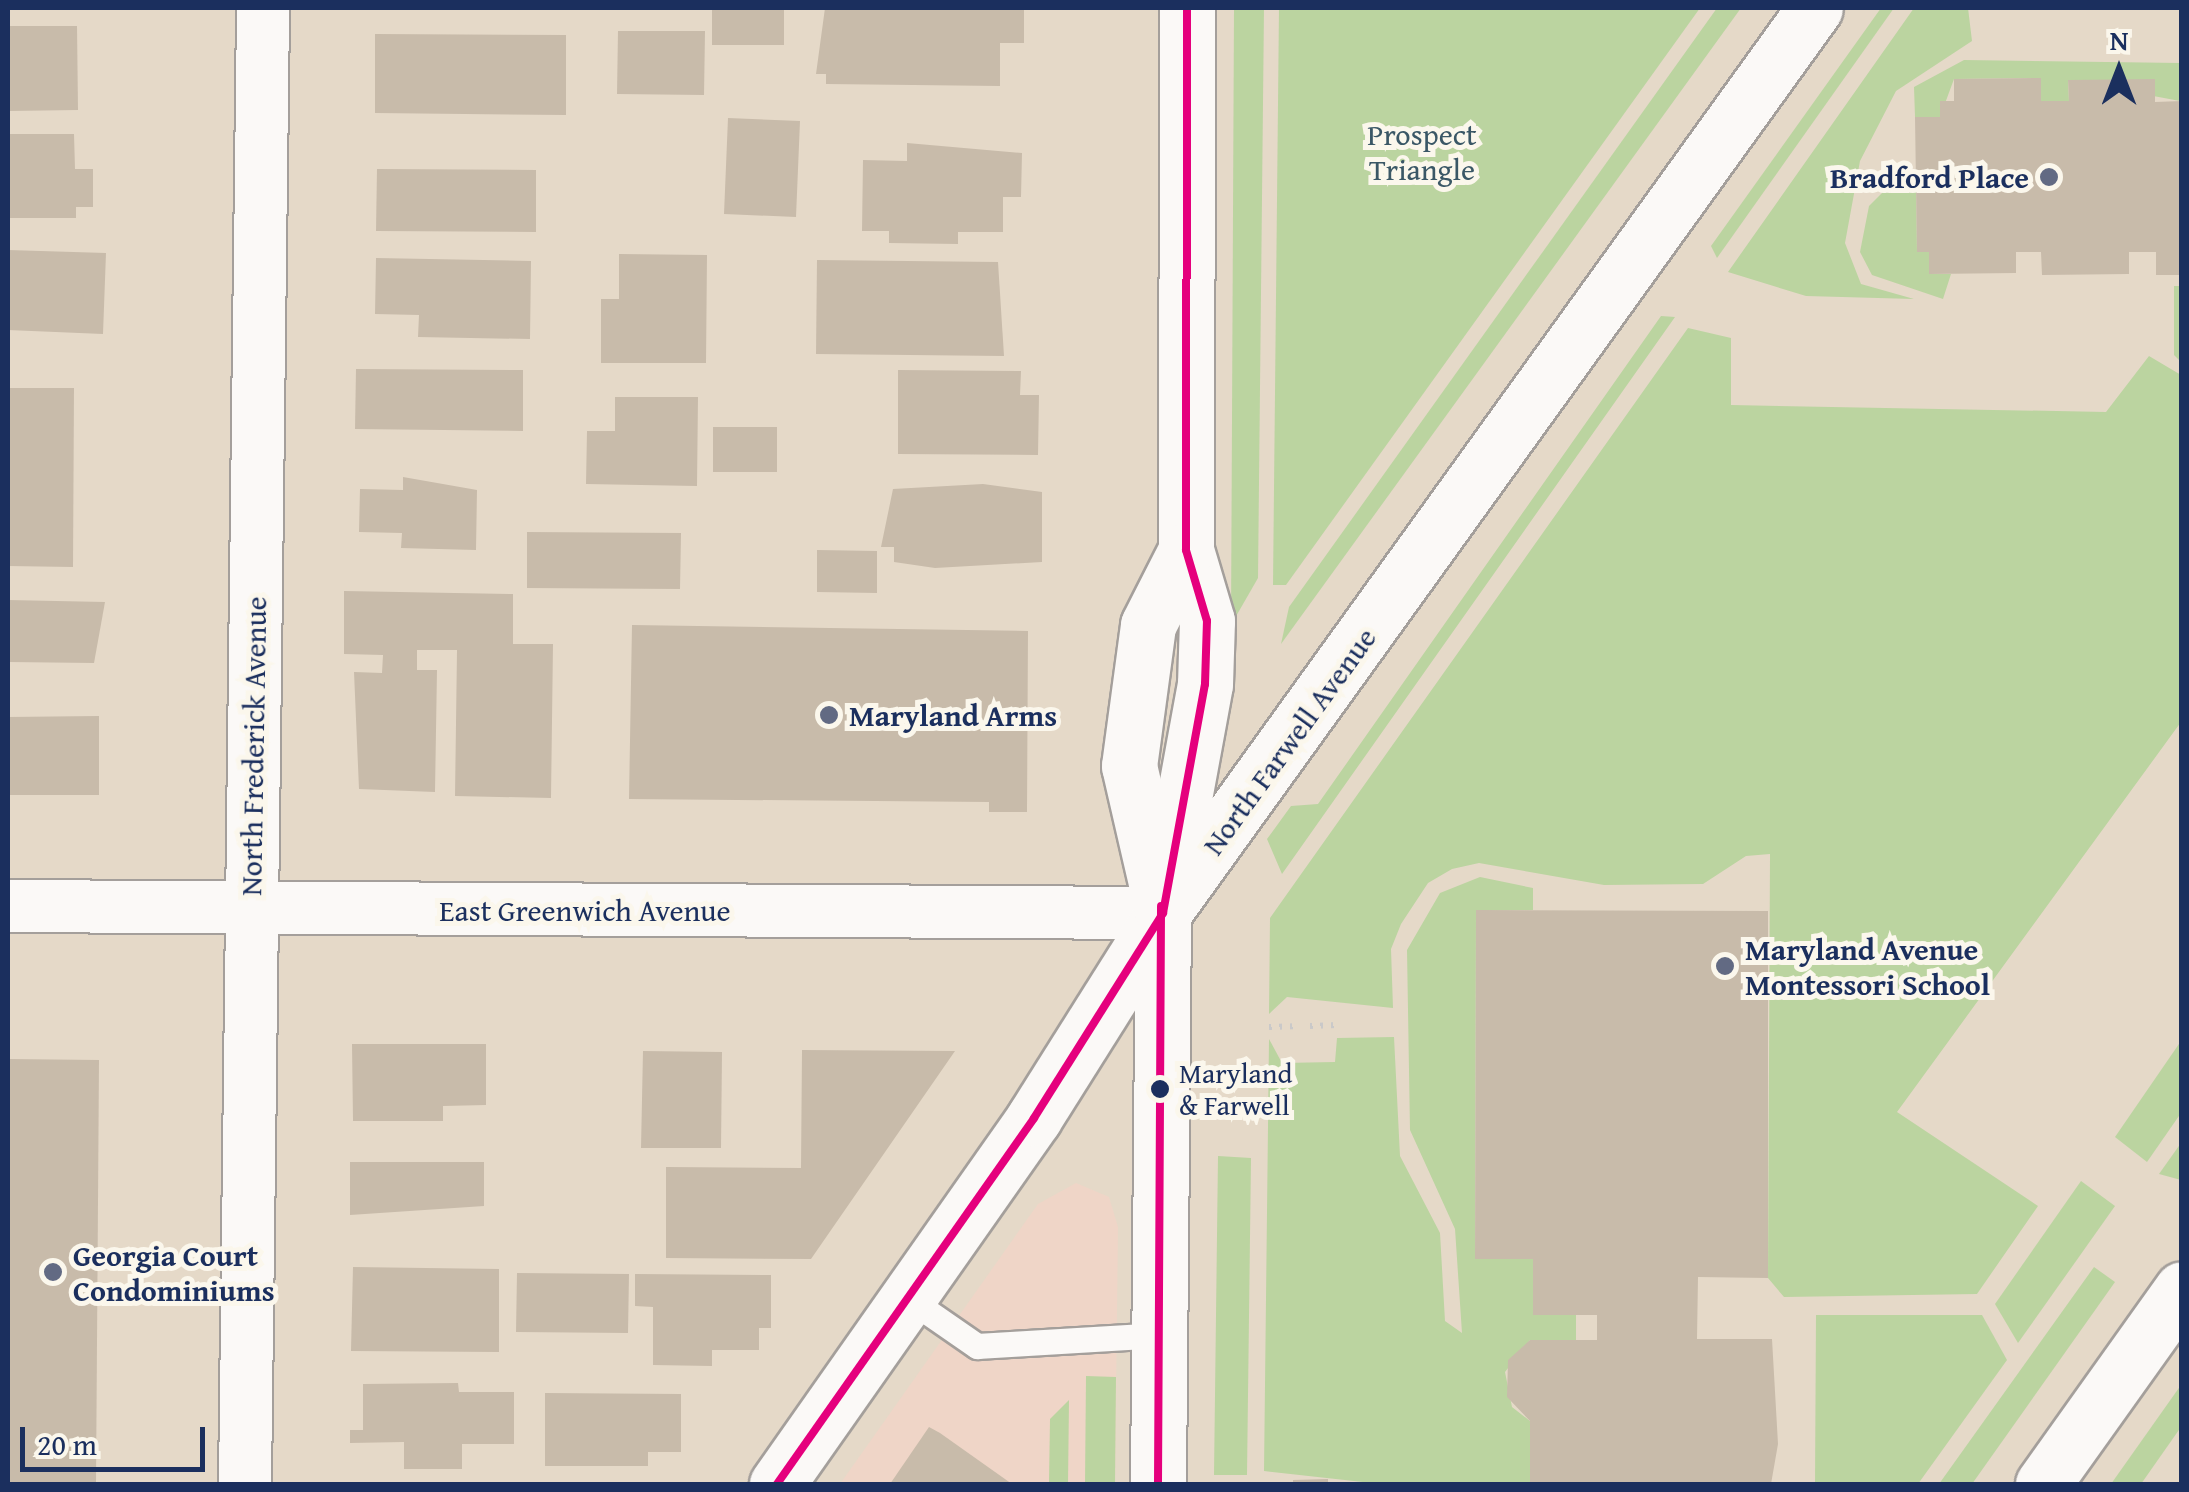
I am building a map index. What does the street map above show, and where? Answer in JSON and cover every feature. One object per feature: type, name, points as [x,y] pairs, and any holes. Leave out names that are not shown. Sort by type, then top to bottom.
[{"type":"main road","points":[[1158,1484],[1163,913],[1205,684],[1207,622],[1186,550],[1187,8]]},
{"type":"main road","name":"North Farwell Avenue","points":[[777,1484],[909,1299],[1163,913],[1814,8]]},
{"type":"main road","points":[[2043,1484],[2182,1289]]},
{"type":"street","name":"North Frederick Avenue","points":[[245,1484],[263,8]]},
{"type":"street","name":"East Greenwich Avenue","points":[[8,906],[1163,913]]},
{"type":"lane","points":[[909,1299],[977,1346],[1161,1335]]},
{"type":"path","points":[[1310,1026],[1338,1024]]},
{"type":"path","points":[[1269,1026],[1294,1026]]},
{"type":"shaded area","points":[[1076,1183],[1109,1197],[1118,1227],[1115,1484],[840,1484],[1038,1204]]},
{"type":"green space","points":[[1234,8],[1264,8],[1258,578],[1231,625]]},
{"type":"green space","name":"Prospect Triangle","points":[[1279,8],[1700,8],[1286,585],[1273,585]]},
{"type":"green space","points":[[1717,8],[1741,8],[1281,644],[1289,607]]},
{"type":"green space","points":[[1881,8],[1894,8],[1717,258],[1711,246]]},
{"type":"green space","points":[[1914,8],[1968,8],[1972,41],[1896,91],[1860,161],[1845,243],[1861,284],[1914,299],[1806,296],[1728,272]]},
{"type":"green space","points":[[1964,60],[2181,63],[2180,101],[2068,80],[2069,101],[2041,101],[2041,78],[1954,79],[1940,117],[1915,117],[1914,87]]},
{"type":"green space","points":[[1916,180],[1917,252],[1929,252],[1929,274],[1951,274],[1943,299],[1872,275],[1860,252],[1869,206],[1892,183]]},
{"type":"green space","points":[[2174,286],[2181,286],[2181,362],[2174,355]]},
{"type":"green space","points":[[1661,316],[1675,317],[1282,874],[1267,839],[1291,806],[1318,804]]},
{"type":"green space","points":[[1688,328],[1731,338],[1731,405],[2106,412],[2149,356],[2181,375],[2181,722],[1897,1112],[2038,1206],[1977,1294],[1784,1297],[1768,1278],[1770,854],[1746,856],[1703,884],[1604,885],[1479,863],[1452,869],[1428,883],[1401,924],[1391,949],[1393,1008],[1287,997],[1269,1014],[1270,918]]},
{"type":"green space","points":[[1480,877],[1533,888],[1533,910],[1476,911],[1475,1258],[1533,1259],[1533,1315],[1576,1315],[1576,1340],[1530,1340],[1505,1372],[1512,1407],[1530,1421],[1530,1484],[1381,1484],[1264,1471],[1269,1039],[1282,1063],[1335,1062],[1337,1038],[1394,1037],[1400,1156],[1440,1233],[1445,1321],[1462,1333],[1455,1229],[1410,1130],[1407,950],[1440,893]]},
{"type":"green space","points":[[2181,1041],[2181,1113],[2147,1162],[2115,1137]]},
{"type":"green space","points":[[2181,1143],[2181,1180],[2159,1174]]},
{"type":"green space","points":[[1218,1156],[1251,1158],[1247,1475],[1214,1475]]},
{"type":"green space","points":[[2081,1181],[2115,1206],[2018,1343],[1995,1304]]},
{"type":"green space","points":[[2094,1267],[2115,1282],[1972,1484],[1939,1484]]},
{"type":"green space","points":[[1816,1315],[1982,1315],[2007,1360],[1918,1484],[1815,1484]]},
{"type":"green space","points":[[1086,1376],[1116,1377],[1115,1484],[1085,1484]]},
{"type":"green space","points":[[2181,1385],[2181,1427],[2141,1484],[2111,1484]]},
{"type":"green space","points":[[1069,1400],[1068,1484],[1049,1484],[1050,1419]]},
{"type":"building","points":[[712,8],[784,8],[784,45],[712,45]]},
{"type":"building","points":[[825,8],[1024,8],[1024,43],[1000,43],[1000,86],[826,84],[826,74],[816,74]]},
{"type":"building","points":[[8,26],[77,26],[78,110],[8,111]]},
{"type":"building","points":[[618,31],[705,31],[704,95],[617,94]]},
{"type":"building","points":[[375,34],[566,35],[566,115],[375,113]]},
{"type":"building","name":"Bradford Place","points":[[2041,78],[2041,101],[2069,101],[2068,80],[2155,79],[2155,102],[2182,101],[2182,275],[2156,275],[2156,252],[2129,252],[2129,274],[2042,275],[2041,252],[2016,252],[2016,273],[1929,274],[1929,252],[1917,252],[1915,117],[1940,117],[1940,101],[1954,101],[1954,79]]},
{"type":"building","points":[[728,118],[800,121],[796,217],[724,214]]},
{"type":"building","points":[[8,134],[74,134],[75,169],[93,169],[93,207],[76,207],[76,218],[8,218]]},
{"type":"building","points":[[907,143],[1022,153],[1021,197],[1003,197],[1003,232],[958,232],[958,244],[889,243],[889,231],[862,231],[863,160],[907,161]]},
{"type":"building","points":[[377,169],[536,170],[536,232],[376,231]]},
{"type":"building","points":[[8,250],[106,253],[103,334],[8,330]]},
{"type":"building","points":[[619,254],[707,255],[706,363],[601,363],[601,299],[619,299]]},
{"type":"building","points":[[376,258],[531,261],[530,339],[418,337],[419,315],[375,314]]},
{"type":"building","points":[[817,260],[998,262],[1004,356],[816,354]]},
{"type":"building","points":[[356,369],[523,370],[523,431],[355,429]]},
{"type":"building","points":[[898,370],[1021,371],[1020,395],[1039,395],[1038,455],[898,454]]},
{"type":"building","points":[[8,388],[74,388],[73,567],[8,566]]},
{"type":"building","points":[[615,397],[698,397],[697,486],[586,484],[587,431],[615,431]]},
{"type":"building","points":[[713,427],[777,427],[777,472],[713,472]]},
{"type":"building","points":[[403,477],[477,490],[476,550],[401,548],[402,533],[359,532],[360,489],[403,490]]},
{"type":"building","points":[[983,484],[1042,492],[1042,562],[935,568],[894,562],[894,547],[881,547],[893,489]]},
{"type":"building","points":[[527,532],[681,533],[680,589],[527,588]]},
{"type":"building","points":[[817,550],[877,551],[877,593],[817,592]]},
{"type":"building","points":[[344,591],[513,594],[513,644],[553,644],[551,798],[455,796],[457,650],[417,650],[417,670],[437,670],[435,792],[359,789],[354,672],[382,673],[383,655],[344,654]]},
{"type":"building","points":[[8,600],[105,602],[94,663],[8,662]]},
{"type":"building","name":"Maryland Arms","points":[[632,625],[1028,631],[1027,812],[989,812],[989,802],[629,799]]},
{"type":"building","points":[[99,716],[99,795],[8,795],[8,717]]},
{"type":"building","points":[[1476,910],[1768,911],[1768,1278],[1698,1277],[1697,1339],[1772,1339],[1778,1444],[1771,1484],[1530,1484],[1530,1421],[1507,1397],[1508,1360],[1530,1340],[1597,1340],[1597,1315],[1533,1315],[1533,1259],[1475,1259]]},
{"type":"building","points":[[352,1044],[486,1044],[486,1105],[443,1106],[443,1121],[353,1121]]},
{"type":"building","points":[[802,1050],[955,1051],[811,1259],[666,1258],[666,1167],[801,1168]]},
{"type":"building","points":[[643,1051],[722,1052],[721,1148],[641,1148]]},
{"type":"building","name":"Georgia Court Condominiums","points":[[8,1059],[99,1060],[96,1484],[8,1484]]},
{"type":"building","points":[[350,1162],[484,1162],[484,1206],[350,1215]]},
{"type":"building","points":[[353,1267],[499,1269],[499,1352],[351,1351]]},
{"type":"building","points":[[517,1273],[629,1274],[628,1333],[516,1332]]},
{"type":"building","points":[[635,1274],[771,1275],[771,1328],[759,1328],[759,1350],[712,1350],[712,1366],[653,1365],[653,1307],[635,1306]]},
{"type":"building","points":[[458,1383],[459,1392],[514,1392],[514,1444],[462,1444],[462,1469],[404,1469],[404,1442],[350,1443],[350,1430],[363,1430],[363,1384]]},
{"type":"building","points":[[545,1393],[681,1394],[681,1452],[648,1452],[648,1466],[545,1466]]},
{"type":"building","points":[[929,1427],[940,1433],[1012,1484],[890,1484]]},
{"type":"building","points":[[1328,1479],[1328,1484],[1293,1484],[1293,1480]]},
{"type":"transit line","points":[[777,1484],[1034,1118],[1163,913],[1205,684],[1207,621],[1186,550],[1187,8]]},
{"type":"transit line","points":[[1158,1484],[1161,906]]},
{"type":"place","name":"Bradford Place","points":[[2049,177]]},
{"type":"place","name":"Maryland Arms","points":[[829,715]]},
{"type":"place","name":"Maryland Avenue Montessori School","points":[[1725,966]]},
{"type":"place","name":"Maryland & Farwell","points":[[1160,1089]]},
{"type":"place","name":"Georgia Court Condominiums","points":[[53,1272]]}]
